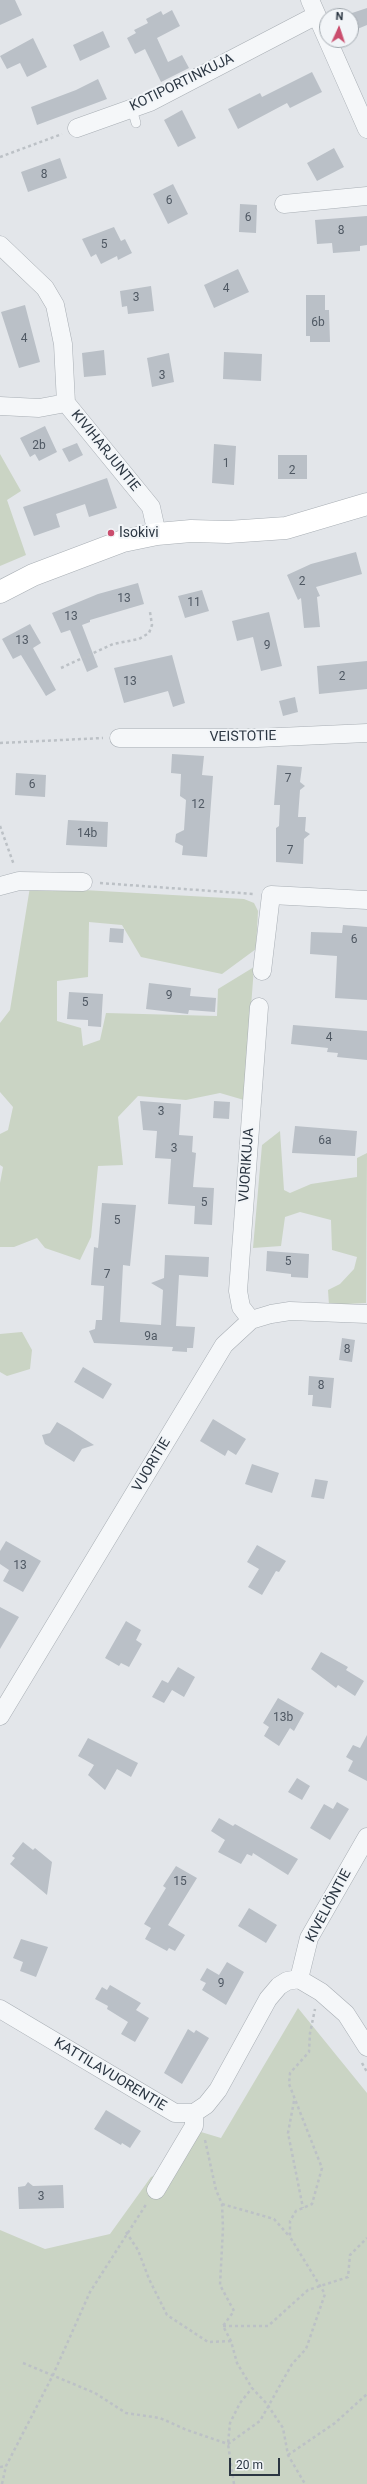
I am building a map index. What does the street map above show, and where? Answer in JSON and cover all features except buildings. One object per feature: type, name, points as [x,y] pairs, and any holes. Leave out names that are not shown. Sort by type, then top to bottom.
[{"type":"street","name":"KOTIPORTINKUJA","points":[[78,128],[134,116],[154,100],[312,8]]},
{"type":"street","points":[[312,8],[367,129]]},
{"type":"street","points":[[284,204],[367,196]]},
{"type":"street","name":"KIVIHARJUNTIE","points":[[0,245],[45,288],[54,305],[64,344],[66,403],[151,507],[157,534]]},
{"type":"street","points":[[0,406],[39,408],[66,403]]},
{"type":"street","points":[[0,592],[33,575],[74,558],[123,541],[157,534],[286,528],[367,504]]},
{"type":"street","name":"VEISTOTIE","points":[[120,738],[257,738],[367,733]]},
{"type":"street","points":[[0,886],[19,881],[83,882]]},
{"type":"street","points":[[262,971],[271,895],[367,900]]},
{"type":"street","name":"VUORIKUJA","points":[[252,1320],[241,1307],[238,1291],[259,1007]]},
{"type":"street","name":"VUORITIE","points":[[0,1716],[224,1345],[252,1320],[290,1311],[367,1314]]},
{"type":"street","name":"KIVELIÖNTIE","points":[[299,1979],[309,1938],[367,1837]]},
{"type":"street","points":[[156,2190],[194,2120],[218,2090],[268,1999],[279,1986],[287,1981],[299,1979],[321,1992],[346,2014],[367,2047]]},
{"type":"street","name":"KATTILAVUORENTIE","points":[[0,2009],[175,2112],[194,2120]]},
{"type":"path","points":[[0,157],[78,128]]},
{"type":"path","points":[[61,668],[113,644],[139,639],[149,633],[152,625],[150,612]]},
{"type":"path","points":[[0,742],[120,738]]},
{"type":"path","points":[[0,826],[19,881]]},
{"type":"path","points":[[83,882],[271,895]]},
{"type":"path","points":[[290,2237],[290,2221],[296,2212],[312,2204],[322,2168],[289,2084],[290,2073],[309,2052],[310,2033],[321,1992]]},
{"type":"path","points":[[294,2099],[288,2133],[303,2208]]},
{"type":"path","points":[[194,2120],[207,2142],[216,2190],[222,2204],[223,2228],[220,2285],[234,2312],[223,2326]]},
{"type":"path","points":[[2,2484],[6,2466],[54,2375],[90,2292],[126,2232],[156,2190]]},
{"type":"path","points":[[222,2204],[274,2219],[290,2237],[324,2294],[306,2349],[292,2364],[267,2404],[260,2421],[228,2444]]},
{"type":"path","points":[[126,2232],[138,2250],[149,2279],[167,2315],[208,2342],[231,2341]]},
{"type":"path","points":[[223,2326],[268,2326],[308,2290],[348,2277],[350,2255],[367,2238]]},
{"type":"path","points":[[223,2326],[231,2341],[237,2363],[252,2388],[267,2404],[283,2428],[288,2455],[305,2484]]},
{"type":"path","points":[[23,2363],[95,2393],[126,2413],[160,2418],[187,2430],[228,2444]]},
{"type":"path","points":[[234,2484],[228,2444],[230,2423],[240,2403],[252,2388]]},
{"type":"path","points":[[288,2455],[335,2422],[367,2394]]},
{"type":"path","points":[[0,2467],[6,2466]]},
{"type":"green space","points":[[0,454],[21,491],[7,500],[26,555],[0,566]]},
{"type":"green space","points":[[30,887],[244,899],[254,903],[258,911],[256,949],[222,974],[141,957],[122,925],[89,922],[88,977],[57,981],[57,1021],[81,1028],[83,1046],[100,1040],[106,1013],[217,1016],[218,989],[254,967],[244,1100],[220,1093],[186,1100],[138,1096],[118,1117],[123,1165],[98,1166],[91,1237],[80,1260],[45,1248],[37,1238],[14,1247],[0,1247],[0,1183],[3,1167],[0,1165],[0,1134],[8,1130],[13,1107],[0,1092],[0,1023],[10,1010]]},
{"type":"green space","points":[[280,1131],[284,1190],[290,1193],[311,1184],[357,1177],[357,1158],[367,1153],[366,1303],[329,1305],[328,1290],[340,1284],[354,1269],[357,1257],[332,1250],[331,1220],[300,1212],[285,1217],[281,1246],[253,1248],[262,1145]]},
{"type":"green space","points":[[22,1332],[32,1350],[30,1369],[7,1376],[0,1372],[0,1334]]},
{"type":"green space","points":[[298,2008],[367,2093],[367,2484],[0,2484],[0,2230],[45,2249],[110,2234],[151,2177],[179,2164],[201,2132],[221,2138]]},
{"type":"place","name":"Isokivi","points":[[111,533]]}]
